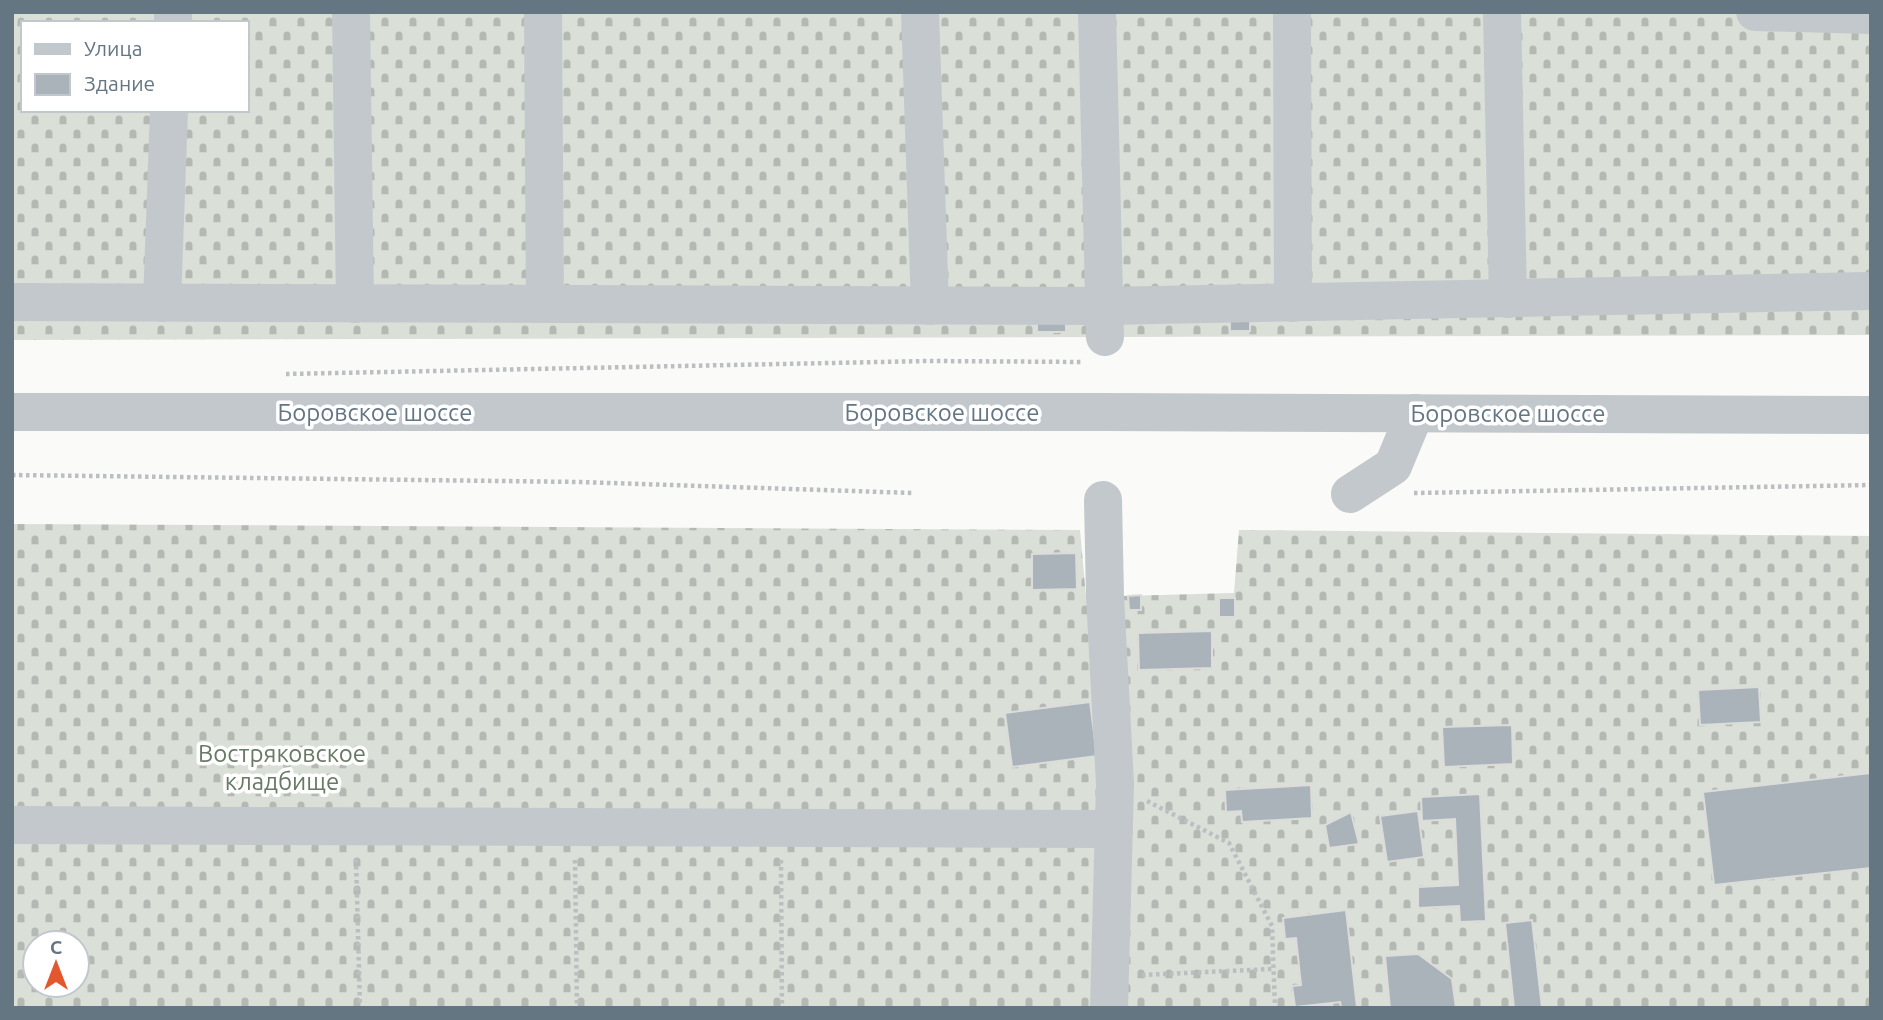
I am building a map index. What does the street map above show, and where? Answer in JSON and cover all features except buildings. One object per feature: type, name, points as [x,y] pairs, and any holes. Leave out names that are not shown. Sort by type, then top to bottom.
[{"type":"street","points":[[351,12],[355,304]]},
{"type":"street","points":[[543,12],[545,304]]},
{"type":"street","points":[[920,12],[930,306]]},
{"type":"street","points":[[1097,12],[1100,335]]},
{"type":"street","points":[[1292,12],[1293,303]]},
{"type":"street","points":[[1502,12],[1508,299]]},
{"type":"street","points":[[1755,12],[1871,16]]},
{"type":"street","points":[[162,303],[169,112]]},
{"type":"street","points":[[12,302],[930,306],[1100,335],[1293,303],[1871,291]]},
{"type":"street","name":"Боровское шоссе","points":[[12,412],[1871,415]]},
{"type":"street","points":[[1350,494],[1394,466],[1415,413]]},
{"type":"street","points":[[1103,500],[1115,785],[1109,992]]},
{"type":"street","points":[[12,825],[1114,828]]},
{"type":"path","points":[[276,375],[929,361],[1100,335]]},
{"type":"path","points":[[12,475],[580,482],[913,493]]},
{"type":"path","points":[[1405,493],[1871,485]]},
{"type":"path","points":[[1115,785],[1229,843],[1272,926],[1275,1008]]},
{"type":"path","points":[[355,827],[360,1008]]},
{"type":"path","points":[[574,828],[577,1008]]},
{"type":"path","points":[[781,828],[782,1008]]},
{"type":"path","points":[[1109,992],[1272,969]]},
{"type":"green space","points":[[12,12],[1871,12],[1871,335],[12,340]]},
{"type":"green space","name":"Востряковское кладбище","points":[[12,524],[1080,530],[1086,597],[1234,593],[1239,530],[1871,536],[1871,1008],[12,1008]]}]
